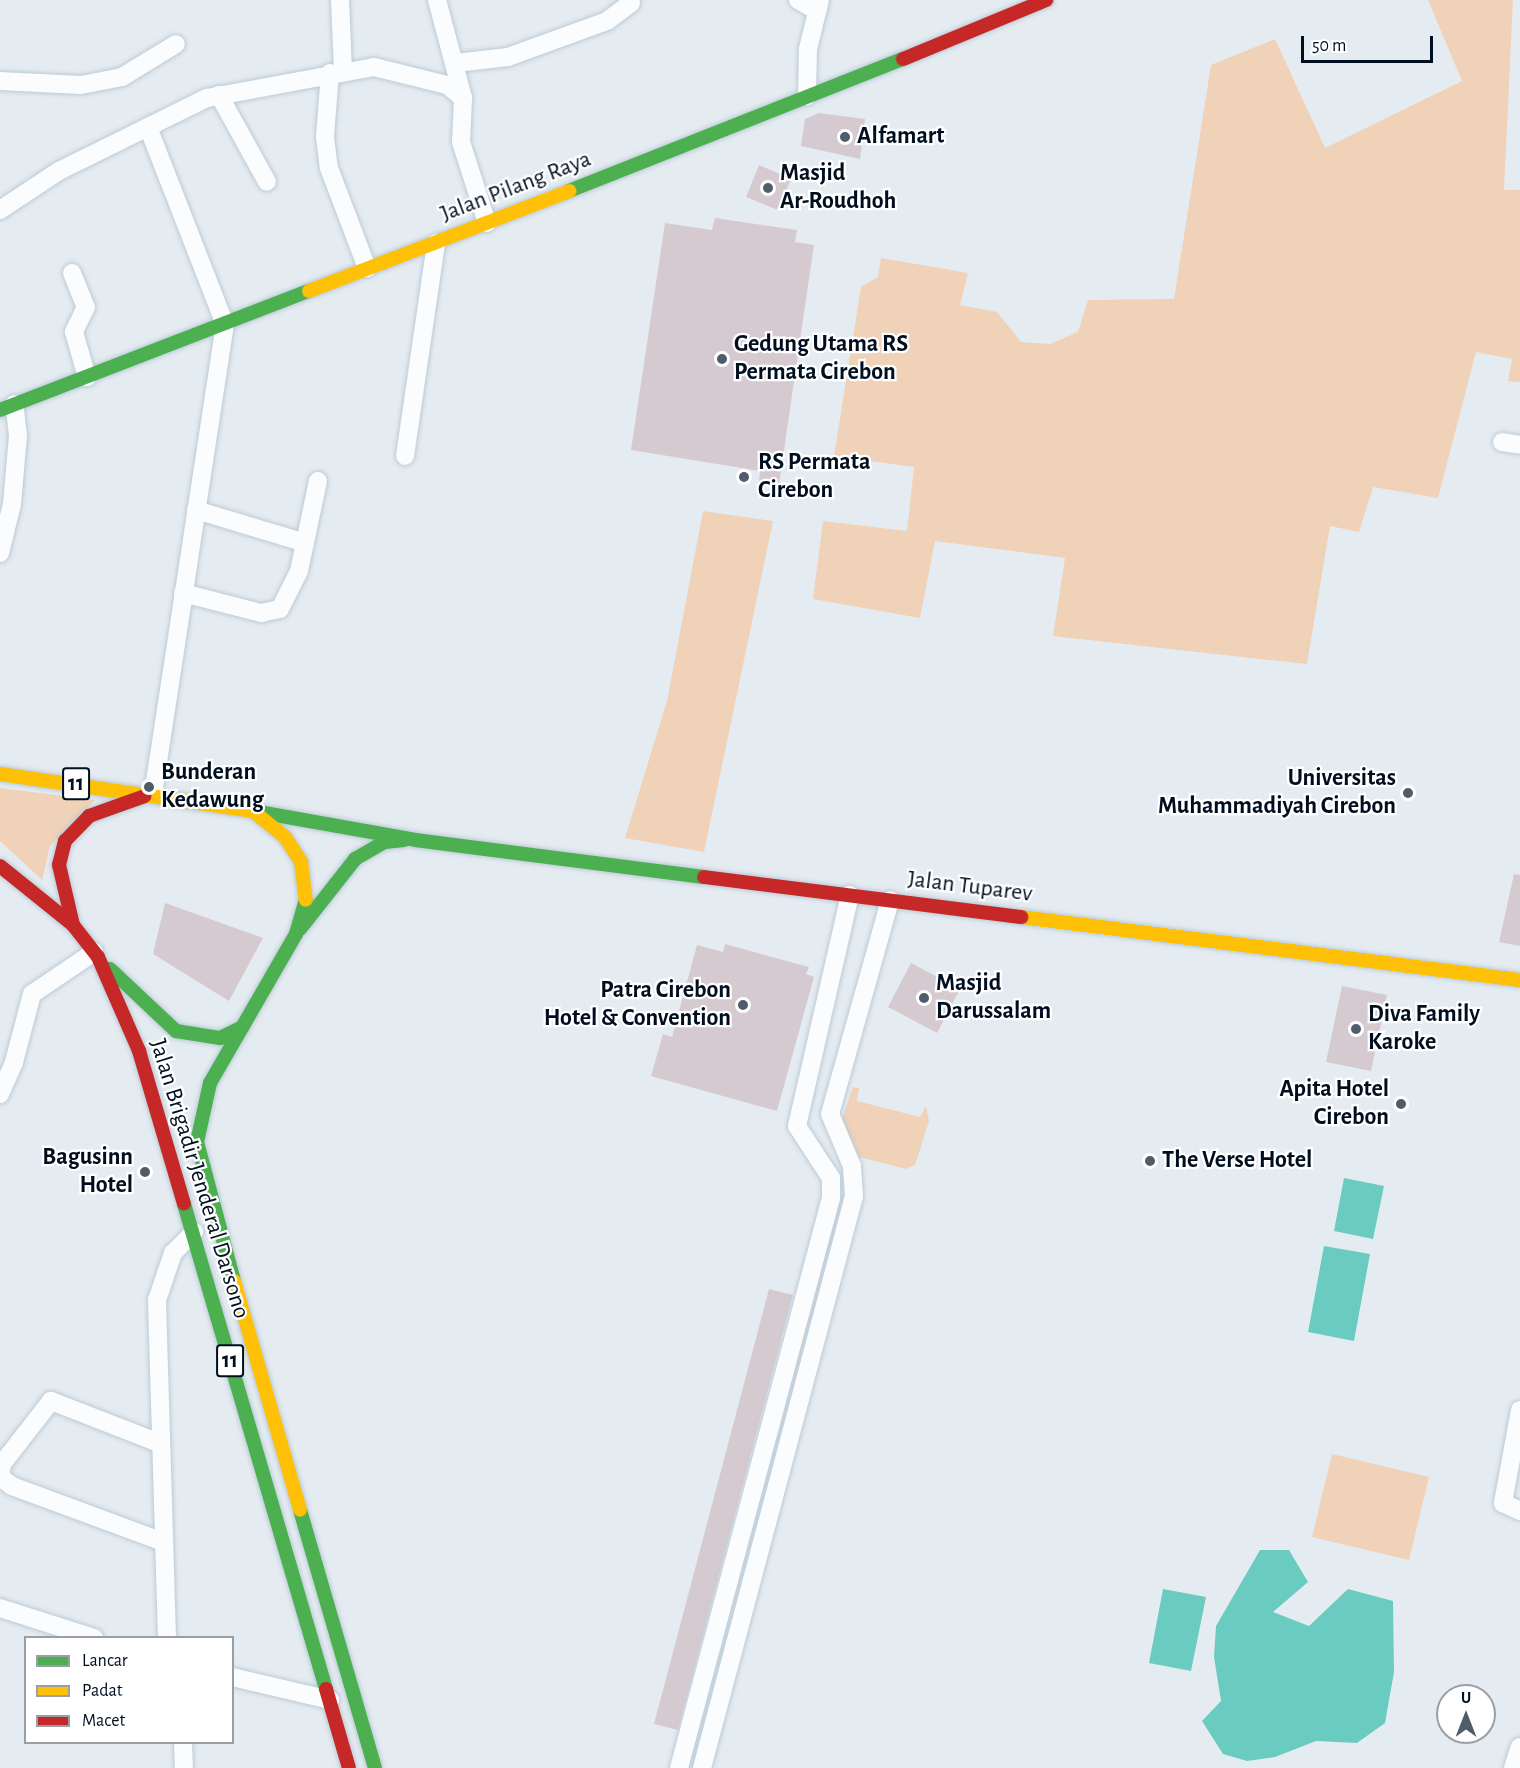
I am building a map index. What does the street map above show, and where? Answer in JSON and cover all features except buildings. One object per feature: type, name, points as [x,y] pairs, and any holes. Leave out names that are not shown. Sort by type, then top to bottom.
[{"type":"main road","name":"Jalan Pilang Raya","points":[[7,407],[488,223],[1046,0]]},
{"type":"main road","name":"11","points":[[0,774],[153,794],[253,811],[285,837],[301,862],[307,897],[296,934]]},
{"type":"main road","points":[[73,925],[59,865],[65,841],[88,816],[153,794]]},
{"type":"main road","points":[[253,811],[415,840]]},
{"type":"main road","points":[[296,934],[355,859],[385,842],[415,840]]},
{"type":"main road","name":"Jalan Tuparev","points":[[415,840],[1520,980]]},
{"type":"main road","name":"11","points":[[0,867],[73,925]]},
{"type":"main road","name":"Jalan Brigadir Jenderal Darsono","points":[[73,925],[96,955],[139,1051],[194,1232],[236,1384],[349,1768]]},
{"type":"main road","name":"Jalan Brigadir Jenderal Darsono","points":[[296,934],[210,1083],[197,1142],[199,1162],[366,1730],[375,1768]]},
{"type":"main road","points":[[96,955],[176,1032],[220,1038],[243,1027]]},
{"type":"main road","points":[[236,1384],[261,1375]]},
{"type":"main road","points":[[282,1541],[308,1533]]},
{"type":"main road","points":[[341,1736],[366,1730]]},
{"type":"street","points":[[340,0],[337,72],[325,137],[328,168],[367,268]]},
{"type":"street","points":[[437,0],[456,63],[463,98],[461,142],[488,223]]},
{"type":"street","points":[[798,0],[818,5],[808,49],[807,96]]},
{"type":"street","points":[[456,63],[508,57],[607,21],[631,3]]},
{"type":"street","points":[[0,81],[81,85],[122,77],[176,44]]},
{"type":"street","points":[[0,210],[59,171],[148,127],[176,110],[219,95],[337,72],[400,70],[447,85],[463,98]]},
{"type":"street","points":[[219,95],[267,182]]},
{"type":"street","points":[[148,127],[225,324],[153,794]]},
{"type":"street","points":[[405,456],[436,243]]},
{"type":"street","points":[[72,273],[86,307],[74,332],[87,377]]},
{"type":"street","points":[[0,554],[12,504],[18,435],[7,407]]},
{"type":"street","points":[[183,593],[275,612],[288,601],[305,543],[318,481]]},
{"type":"street","points":[[196,510],[305,543]]},
{"type":"street","points":[[679,1768],[832,1187],[797,1126],[842,943],[850,895]]},
{"type":"street","points":[[702,1768],[807,1372],[855,1179],[830,1114],[890,900]]},
{"type":"street","points":[[0,1094],[14,1062],[32,994],[96,955]]},
{"type":"street","points":[[167,1636],[159,1443],[157,1300],[173,1253],[194,1232]]},
{"type":"street","points":[[793,1339],[814,1345]]},
{"type":"street","points":[[786,1366],[807,1372]]},
{"type":"street","points":[[159,1443],[51,1401],[2,1464],[0,1477],[12,1486],[163,1542]]},
{"type":"street","points":[[1520,1410],[1503,1503],[1520,1510]]},
{"type":"street","points":[[0,1608],[88,1636]]},
{"type":"street","points":[[234,1677],[330,1700]]},
{"type":"street","points":[[183,1744],[184,1768]]},
{"type":"street","points":[[1513,1768],[1520,1747]]},
{"type":"shaded area","points":[[1428,0],[1513,0],[1504,190],[1520,190],[1520,382],[1508,381],[1512,359],[1476,352],[1438,498],[1373,487],[1359,532],[1330,526],[1307,664],[1053,636],[1065,558],[935,541],[920,618],[813,599],[823,521],[907,531],[914,467],[834,456],[861,287],[878,277],[881,258],[968,273],[960,305],[997,312],[1021,342],[1050,344],[1078,332],[1088,300],[1174,299],[1211,65],[1275,39],[1325,148],[1462,81]]},
{"type":"shaded area","points":[[703,511],[773,521],[704,852],[625,838],[667,701]]},
{"type":"shaded area","points":[[0,788],[95,800],[50,846],[42,880],[0,841]]},
{"type":"shaded area","points":[[853,1087],[859,1088],[857,1101],[920,1117],[926,1106],[929,1121],[915,1165],[906,1169],[859,1157],[841,1122]]},
{"type":"shaded area","points":[[1344,1178],[1384,1186],[1373,1239],[1334,1231]]},
{"type":"shaded area","points":[[1324,1246],[1370,1254],[1354,1341],[1308,1332]]},
{"type":"shaded area","points":[[1332,1454],[1429,1477],[1409,1560],[1312,1537]]},
{"type":"shaded area","points":[[1260,1550],[1289,1550],[1308,1582],[1273,1612],[1309,1626],[1348,1589],[1393,1601],[1394,1672],[1385,1723],[1357,1743],[1316,1741],[1275,1757],[1247,1761],[1223,1754],[1202,1721],[1221,1701],[1214,1657],[1216,1626]]},
{"type":"shaded area","points":[[1163,1589],[1206,1597],[1191,1671],[1149,1663]]},
{"type":"traffic: fast","points":[[569,191],[903,59]]},
{"type":"traffic: fast","points":[[0,410],[309,291]]},
{"type":"traffic: fast","points":[[253,811],[415,840],[704,877]]},
{"type":"traffic: fast","points":[[300,929],[355,859],[385,842],[404,840]]},
{"type":"traffic: fast","points":[[234,1281],[197,1142],[210,1083],[296,934],[306,900]]},
{"type":"traffic: fast","points":[[110,969],[176,1031],[220,1038],[243,1027]]},
{"type":"traffic: fast","points":[[184,1204],[326,1689]]},
{"type":"traffic: fast","points":[[300,1510],[375,1768]]},
{"type":"traffic: slow","points":[[309,291],[569,191]]},
{"type":"traffic: slow","points":[[0,774],[253,811],[285,837],[301,862],[306,900]]},
{"type":"traffic: slow","points":[[1021,917],[1520,980]]},
{"type":"traffic: slow","points":[[234,1281],[300,1510]]},
{"type":"traffic: jam","points":[[903,59],[1046,0]]},
{"type":"traffic: jam","points":[[73,925],[59,865],[65,841],[89,816],[145,796]]},
{"type":"traffic: jam","points":[[0,866],[73,925],[98,957],[139,1051],[184,1204]]},
{"type":"traffic: jam","points":[[704,877],[1021,917]]},
{"type":"traffic: jam","points":[[326,1689],[349,1768]]},
{"type":"place","name":"Alfamart","points":[[845,137]]},
{"type":"place","name":"Masjid Ar-Roudhoh","points":[[768,188]]},
{"type":"place","name":"Gedung Utama RS Permata Cirebon","points":[[722,359]]},
{"type":"place","name":"RS Permata Cirebon","points":[[744,477]]},
{"type":"place","name":"Bunderan Kedawung","points":[[149,787]]},
{"type":"place","name":"Universitas Muhammadiyah Cirebon","points":[[1408,793]]},
{"type":"place","name":"Masjid Darussalam","points":[[924,998]]},
{"type":"place","name":"Patra Cirebon Hotel & Convention","points":[[743,1005]]},
{"type":"place","name":"Diva Family Karoke","points":[[1356,1029]]},
{"type":"place","name":"Apita Hotel Cirebon","points":[[1401,1104]]},
{"type":"place","name":"The Verse Hotel","points":[[1150,1161]]},
{"type":"place","name":"Bagusinn Hotel","points":[[145,1172]]}]
